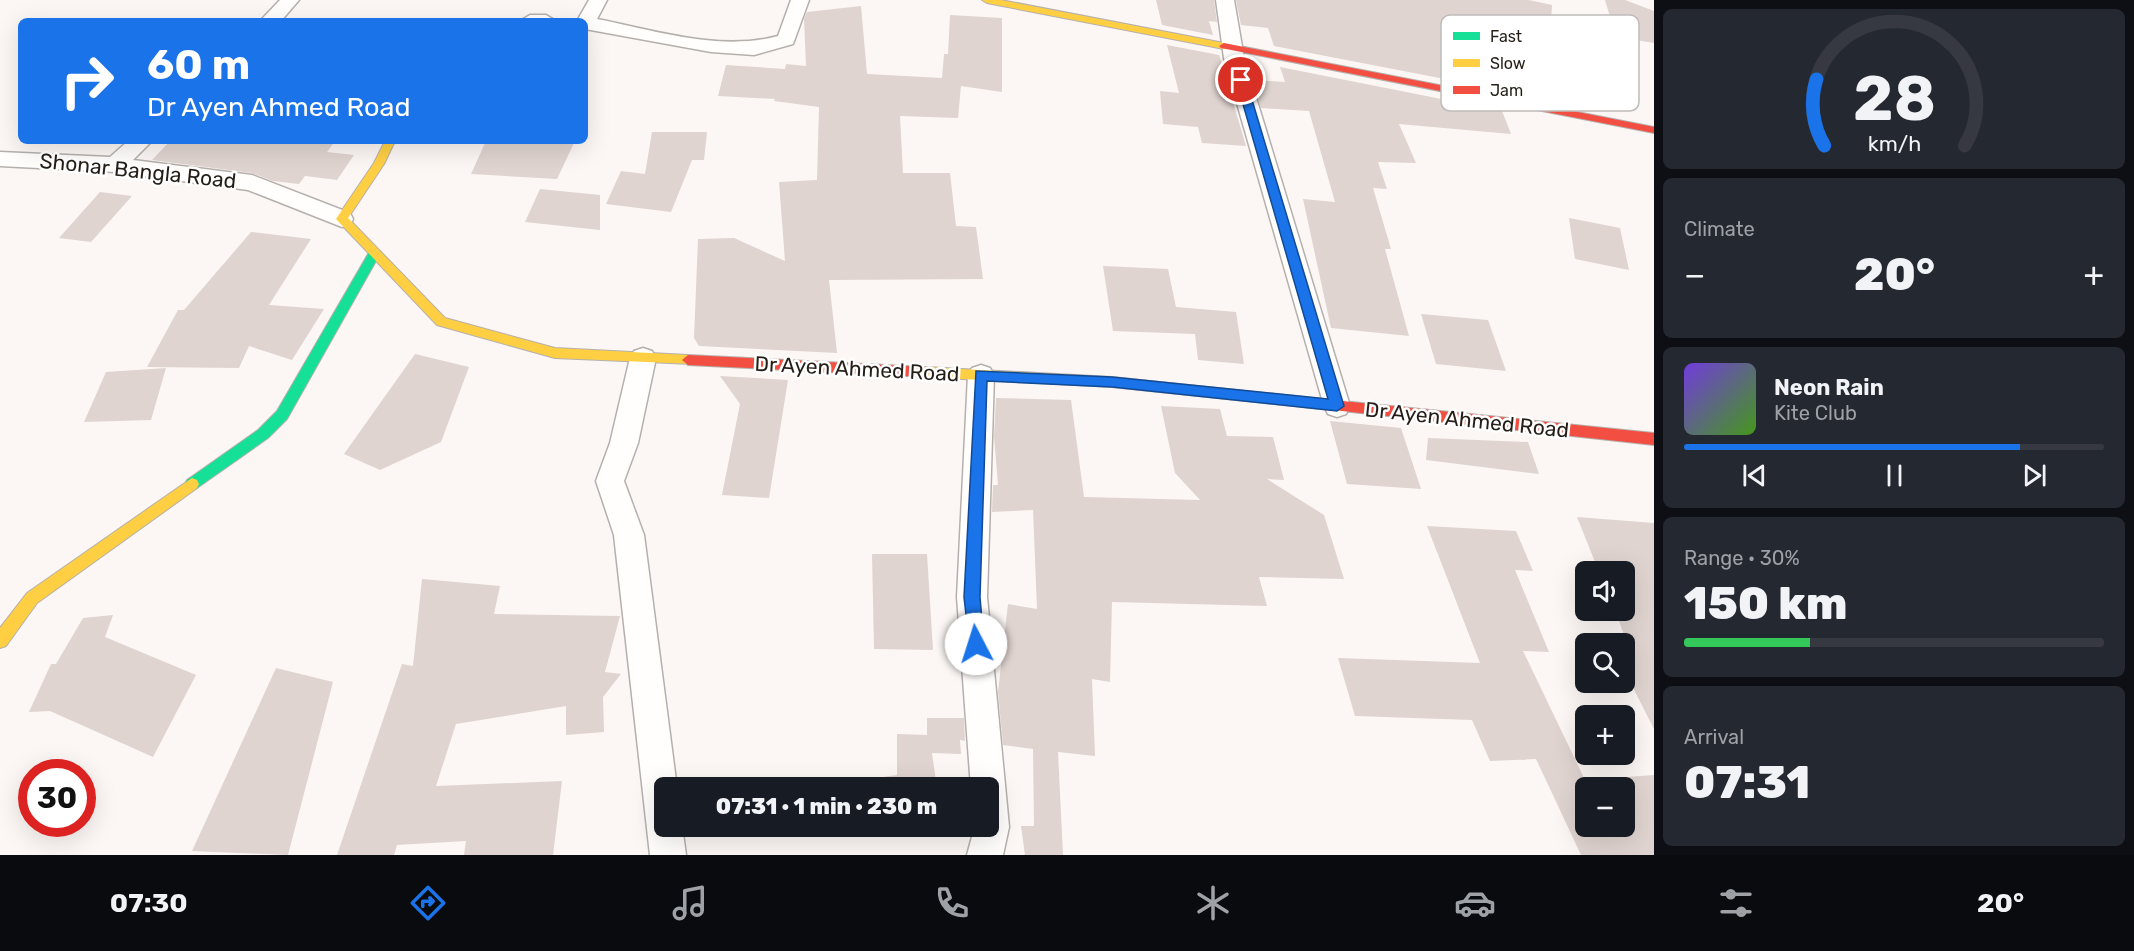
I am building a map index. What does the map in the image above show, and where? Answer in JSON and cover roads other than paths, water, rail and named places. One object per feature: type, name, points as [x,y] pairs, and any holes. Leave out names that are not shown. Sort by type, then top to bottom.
[{"type":"street","points":[[273,18],[290,0]]},
{"type":"street","points":[[588,19],[598,0]]},
{"type":"street","points":[[588,23],[711,46],[754,49],[786,40],[800,0]]},
{"type":"street","points":[[987,0],[1441,89]]},
{"type":"street","points":[[1225,0],[1233,49],[1337,406]]},
{"type":"street","points":[[1555,111],[1654,130]]},
{"type":"street","points":[[115,165],[138,144]]},
{"type":"street","points":[[342,219],[379,164],[389,144]]},
{"type":"street","name":"Shonar Bangla Road","points":[[0,159],[115,165],[252,183],[342,219]]},
{"type":"street","name":"Dr Ayen Ahmed Road","points":[[342,219],[441,322],[555,353],[1112,382],[1654,440]]},
{"type":"street","points":[[0,641],[33,598],[68,570],[145,519],[263,434],[282,415],[375,252]]},
{"type":"street","points":[[643,358],[624,443],[610,481],[629,535],[668,855]]},
{"type":"street","points":[[981,375],[972,597],[987,777]]},
{"type":"street","points":[[985,855],[990,837]]}]
